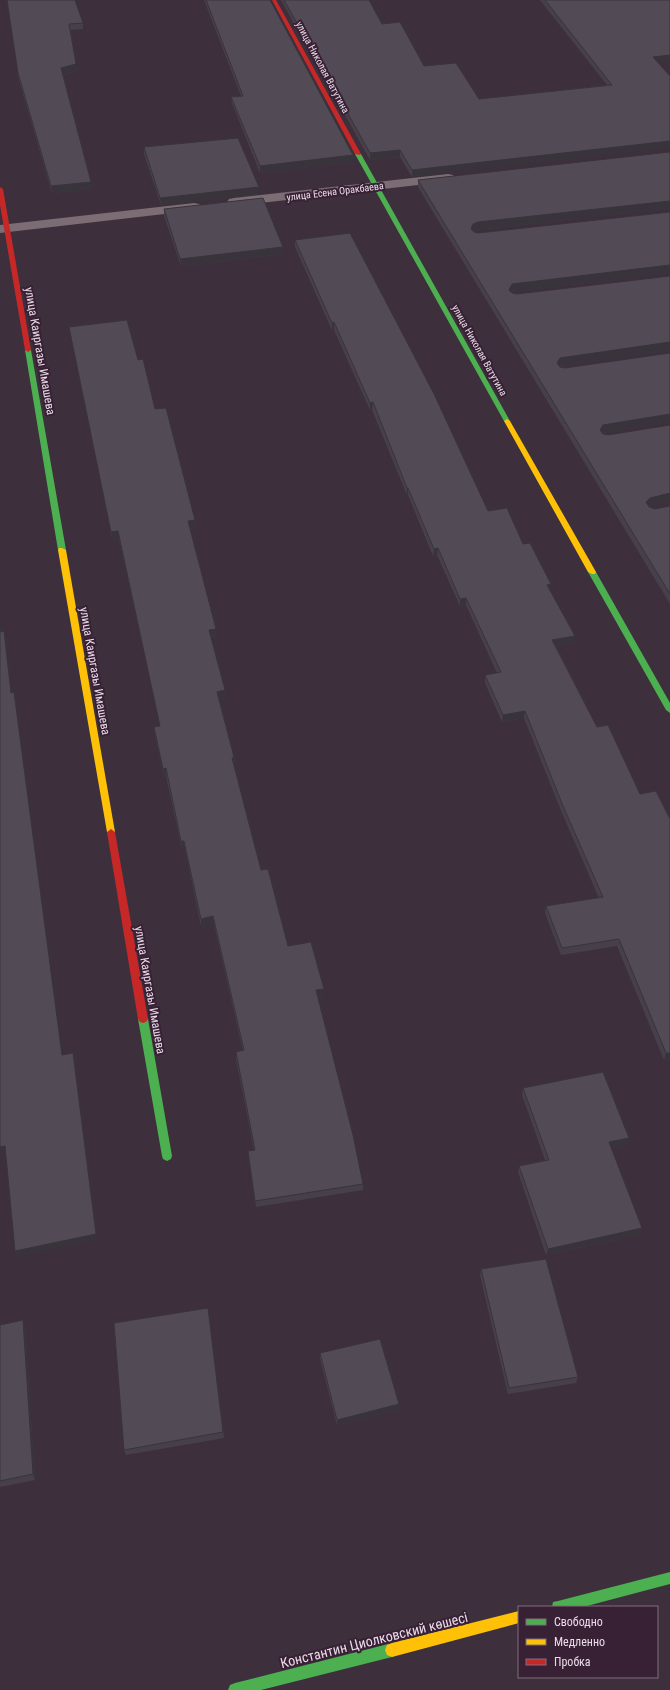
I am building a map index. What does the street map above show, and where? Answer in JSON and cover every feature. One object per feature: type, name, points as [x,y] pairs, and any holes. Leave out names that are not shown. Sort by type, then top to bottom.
[{"type":"street","name":"улица Николая Ватутина","points":[[274,0],[375,186],[670,710]]},
{"type":"street","name":"улица Есена Оракбаева","points":[[3,229],[461,176]]},
{"type":"street","name":"улица Каиргазы Имашева","points":[[0,189],[3,229],[167,1156]]},
{"type":"street","points":[[562,1606],[670,1578]]},
{"type":"street","name":"Константин Циолковский көшесі","points":[[236,1690],[518,1617]]},
{"type":"building","points":[[7,0],[75,0],[83,23],[69,24],[76,64],[61,68],[91,182],[51,186],[18,73]]},
{"type":"building","points":[[206,0],[270,0],[353,155],[260,166],[231,97],[243,96]]},
{"type":"building","points":[[284,0],[369,0],[382,24],[400,22],[424,66],[456,63],[479,99],[612,85],[545,0],[670,0],[670,55],[653,57],[670,76],[670,141],[412,170],[400,150],[370,153]]},
{"type":"building","points":[[238,138],[259,187],[160,198],[144,147]]},
{"type":"building","points":[[670,152],[670,201],[478,222],[473,224],[471,229],[478,233],[670,212],[670,265],[512,284],[509,290],[512,293],[517,294],[670,276],[670,342],[560,358],[557,363],[560,367],[565,368],[670,353],[670,414],[603,425],[600,430],[603,434],[608,435],[670,425],[670,493],[650,498],[646,502],[649,507],[655,509],[670,506],[670,594],[418,180]]},
{"type":"building","points":[[263,198],[283,247],[180,259],[164,209]]},
{"type":"building","points":[[350,233],[434,394],[488,511],[507,508],[523,544],[530,543],[551,584],[547,585],[575,636],[552,640],[597,727],[608,725],[640,794],[656,791],[670,819],[670,1053],[666,1053],[619,939],[562,948],[546,906],[603,897],[563,806],[525,711],[503,715],[485,675],[501,672],[466,598],[460,599],[438,548],[434,549],[407,488],[373,402],[370,403],[295,240]]},
{"type":"building","points":[[127,320],[138,360],[143,359],[155,409],[166,408],[195,520],[188,521],[216,629],[209,630],[225,690],[217,692],[234,757],[232,758],[261,870],[268,869],[288,946],[311,942],[324,989],[316,990],[353,1135],[363,1184],[255,1201],[248,1151],[255,1150],[236,1052],[244,1050],[213,916],[201,919],[184,841],[181,841],[166,768],[163,769],[154,727],[160,726],[118,531],[111,532],[69,327]]},
{"type":"building","points":[[0,623],[1,632],[4,631],[11,693],[14,692],[62,1055],[73,1053],[96,1234],[15,1251],[5,1146],[0,1147]]},
{"type":"building","points":[[603,1072],[629,1138],[609,1142],[642,1228],[548,1249],[519,1166],[549,1160],[523,1088]]},
{"type":"building","points":[[546,1259],[578,1377],[509,1388],[481,1269]]},
{"type":"building","points":[[208,1308],[223,1432],[124,1450],[114,1323]]},
{"type":"building","points":[[23,1320],[33,1474],[0,1481],[0,1325]]},
{"type":"building","points":[[380,1339],[399,1404],[337,1420],[320,1353]]},
{"type":"traffic: fast","points":[[358,154],[507,421]]},
{"type":"traffic: fast","points":[[28,350],[62,550]]},
{"type":"traffic: fast","points":[[592,572],[670,710]]},
{"type":"traffic: fast","points":[[143,1019],[167,1156]]},
{"type":"traffic: fast","points":[[562,1606],[670,1578]]},
{"type":"traffic: fast","points":[[235,1690],[392,1650]]},
{"type":"traffic: slow","points":[[507,421],[592,572]]},
{"type":"traffic: slow","points":[[62,550],[111,832]]},
{"type":"traffic: slow","points":[[392,1650],[518,1617]]},
{"type":"traffic: jam","points":[[274,0],[358,154]]},
{"type":"traffic: jam","points":[[0,189],[28,350]]},
{"type":"traffic: jam","points":[[111,832],[143,1019]]}]
